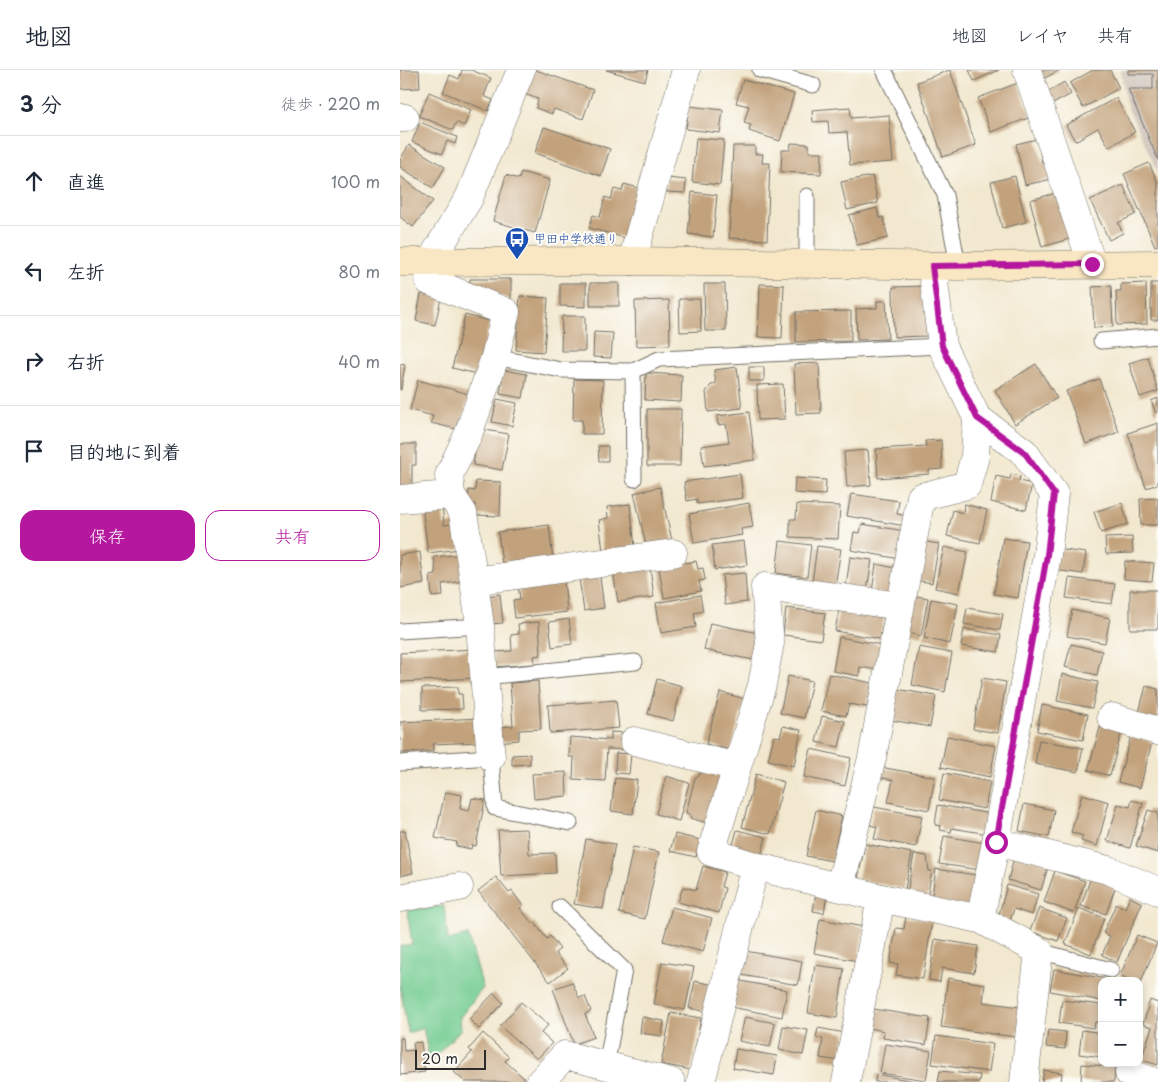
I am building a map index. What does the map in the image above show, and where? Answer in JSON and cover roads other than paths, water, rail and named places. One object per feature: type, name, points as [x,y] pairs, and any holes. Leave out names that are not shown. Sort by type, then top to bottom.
[{"type":"street","points":[[491,757],[480,626],[474,581],[463,513],[451,495],[449,474],[468,435],[495,357],[506,312],[429,282],[430,262],[470,198],[521,70]]},
{"type":"street","points":[[632,261],[686,70]]},
{"type":"street","points":[[1027,70],[1092,264]]},
{"type":"street","points":[[400,262],[632,261],[945,266],[1158,264]]},
{"type":"street","points":[[945,266],[942,346],[977,418],[1024,452],[1054,494],[1047,555],[996,842],[980,919]]},
{"type":"street","points":[[840,887],[872,758],[922,498],[967,485],[975,456],[977,418]]},
{"type":"street","points":[[400,499],[451,495]]},
{"type":"street","points":[[474,581],[673,553]]},
{"type":"street","points":[[900,606],[764,587],[770,643],[762,685],[711,852],[756,866],[880,898],[980,919],[1038,951],[1024,1082]]},
{"type":"street","points":[[1111,717],[1158,731]]},
{"type":"street","points":[[634,741],[737,767]]},
{"type":"street","points":[[996,842],[1108,870],[1158,891]]},
{"type":"street","points":[[701,1082],[756,866]]},
{"type":"street","points":[[400,898],[459,887]]},
{"type":"street","points":[[846,1082],[880,898]]},
{"type":"street","points":[[540,1082],[565,1055],[671,1082]]},
{"type":"lane","points":[[760,70],[813,85]]},
{"type":"lane","points":[[884,70],[945,195],[945,266]]},
{"type":"lane","points":[[807,196],[807,264]]},
{"type":"lane","points":[[1101,341],[1158,336]]},
{"type":"lane","points":[[495,357],[561,370],[633,371],[659,359],[942,346]]},
{"type":"lane","points":[[633,371],[634,479]]},
{"type":"lane","points":[[400,631],[480,626]]},
{"type":"lane","points":[[484,677],[635,662]]},
{"type":"lane","points":[[400,763],[491,757],[495,808],[570,824]]},
{"type":"lane","points":[[560,907],[624,970],[606,1066]]},
{"type":"lane","points":[[1038,951],[1111,970]]},
{"type":"place","name":"甲田中学校通り","points":[[517,260]]}]
